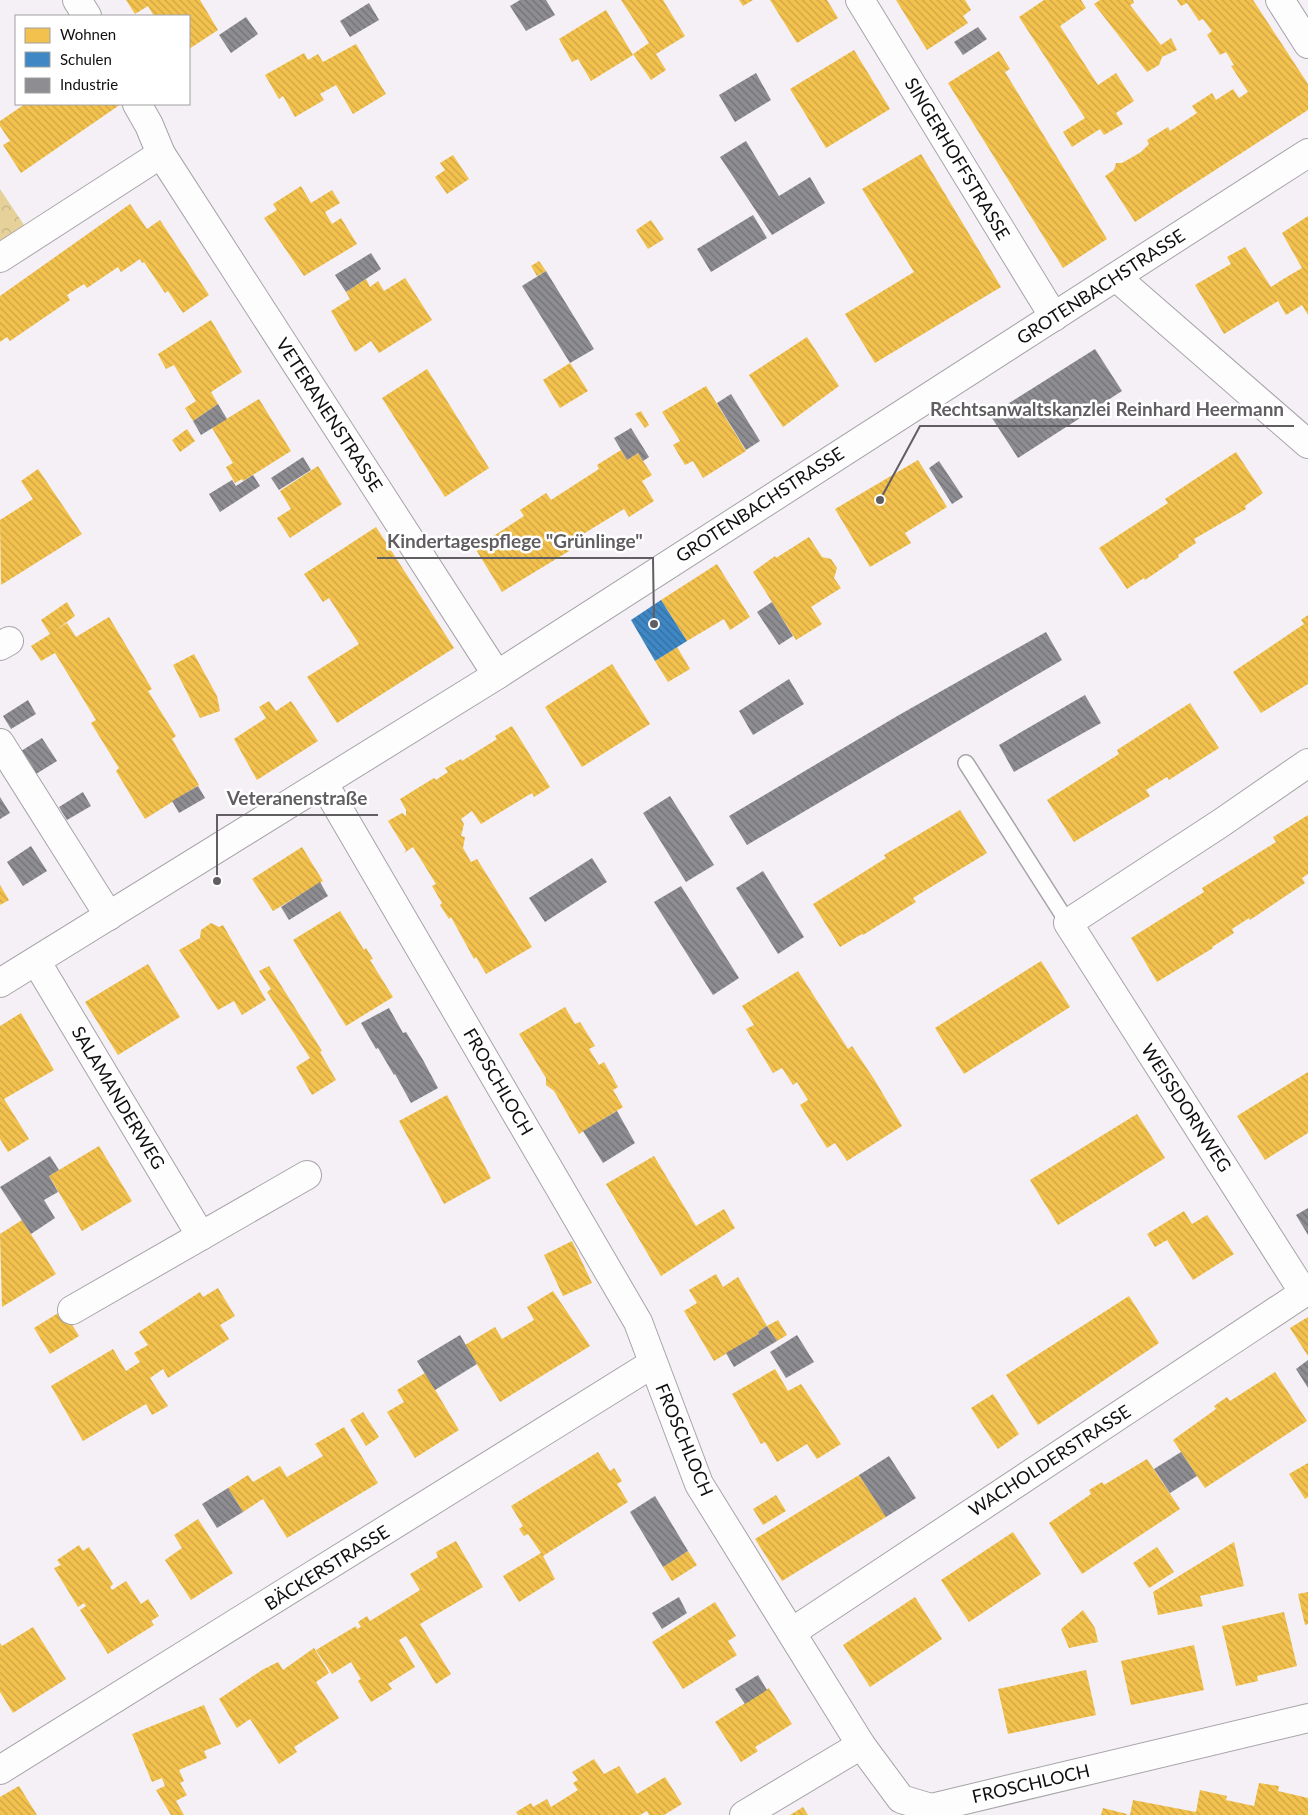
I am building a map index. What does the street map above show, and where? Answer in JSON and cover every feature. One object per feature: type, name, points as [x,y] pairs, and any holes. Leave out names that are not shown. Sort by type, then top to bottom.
[{"type":"street","points":[[77,0],[86,15]]},
{"type":"street","name":"SINGERHOFFSTRASSE","points":[[860,0],[1054,317]]},
{"type":"street","points":[[1280,0],[1308,44]]},
{"type":"street","name":"VETERANENSTRASSE","points":[[138,105],[149,125],[160,154],[497,675]]},
{"type":"street","name":"GROTENBACHSTRASSE","points":[[0,983],[324,784],[497,675],[606,603],[1308,153]]},
{"type":"street","points":[[0,258],[160,154]]},
{"type":"street","points":[[1116,277],[1308,444]]},
{"type":"street","points":[[0,743],[108,916]]},
{"type":"street","points":[[1068,923],[1216,827],[1308,762]]},
{"type":"street","name":"FROSCHLOCH","points":[[324,784],[638,1322],[698,1484],[861,1745],[901,1799],[931,1808],[1308,1718]]},
{"type":"street","name":"WEISSDORNWEG","points":[[1068,923],[1306,1291]]},
{"type":"street","name":"SALAMANDERWEG","points":[[36,961],[201,1236]]},
{"type":"street","points":[[72,1310],[307,1175]]},
{"type":"street","name":"WACHOLDERSTRASSE","points":[[792,1632],[1306,1291]]},
{"type":"street","name":"BÄCKERSTRASSE","points":[[0,1770],[652,1364]]},
{"type":"street","points":[[744,1815],[861,1745]]},
{"type":"lane","name":"WEISSDORNWEG","points":[[966,763],[1068,923]]},
{"type":"green space","points":[[0,189],[26,228],[0,244]]},
{"type":"building: Wohnen","points":[[126,0],[200,0],[218,30],[190,48],[190,15],[153,15],[148,6],[135,14]]},
{"type":"building: Wohnen","points":[[621,0],[663,0],[685,36],[656,54],[666,70],[651,80],[633,54],[649,43]]},
{"type":"building: Wohnen","points":[[739,0],[753,0],[743,6]]},
{"type":"building: Wohnen","points":[[770,0],[827,0],[838,18],[797,43]]},
{"type":"building: Wohnen","points":[[896,0],[965,0],[971,10],[963,16],[968,23],[927,50]]},
{"type":"building: Wohnen","points":[[1044,0],[1081,0],[1086,8],[1060,26],[1098,85],[1116,73],[1134,101],[1116,113],[1123,124],[1104,135],[1100,129],[1072,147],[1063,132],[1085,118],[1019,17]]},
{"type":"building: Wohnen","points":[[1100,0],[1133,0],[1134,3],[1130,5],[1161,45],[1171,38],[1177,50],[1162,57],[1159,65],[1147,72],[1094,4]]},
{"type":"building: Wohnen","points":[[1177,0],[1253,0],[1308,84],[1308,110],[1135,222],[1105,176],[1114,170],[1116,163],[1122,163],[1141,152],[1149,144],[1147,140],[1168,127],[1170,131],[1197,113],[1192,106],[1212,93],[1216,100],[1233,89],[1239,98],[1248,92],[1231,66],[1234,65],[1226,52],[1220,55],[1207,35],[1212,31],[1203,19],[1199,21],[1187,3],[1181,6]]},
{"type":"building: Wohnen","points":[[606,10],[633,55],[591,81],[578,59],[572,62],[559,39]]},
{"type":"building: Wohnen","points":[[356,44],[386,94],[353,114],[336,85],[320,94],[324,100],[295,117],[283,96],[279,99],[265,75],[304,53],[308,60],[318,54],[323,62]]},
{"type":"building: Wohnen","points":[[854,50],[890,109],[826,148],[790,89]]},
{"type":"building: Wohnen","points":[[999,51],[1010,69],[1005,72],[1107,239],[1063,268],[948,83]]},
{"type":"building: Wohnen","points":[[24,105],[120,105],[21,173],[3,145],[10,141],[0,126],[0,121]]},
{"type":"building: Wohnen","points":[[921,154],[1001,287],[875,363],[845,314],[914,272],[862,189]]},
{"type":"building: Wohnen","points":[[453,155],[469,179],[447,194],[435,177],[445,170],[440,163]]},
{"type":"building: Wohnen","points":[[301,186],[311,203],[332,190],[340,203],[325,212],[332,224],[341,218],[357,244],[304,276],[264,218],[277,210],[273,204]]},
{"type":"building: Wohnen","points":[[130,204],[147,229],[160,220],[209,295],[183,313],[168,291],[165,293],[140,259],[121,272],[118,267],[87,288],[84,284],[67,295],[70,300],[10,341],[7,337],[0,342],[0,296]]},
{"type":"building: Wohnen","points":[[1308,216],[1308,315],[1302,305],[1286,315],[1278,301],[1224,334],[1195,285],[1231,264],[1227,257],[1245,247],[1271,287],[1302,268],[1282,233]]},
{"type":"building: Wohnen","points":[[651,220],[664,239],[648,249],[636,230]]},
{"type":"building: Wohnen","points":[[539,261],[546,271],[537,276],[531,266]]},
{"type":"building: Wohnen","points":[[405,278],[432,320],[379,353],[371,341],[355,352],[331,311],[350,299],[346,292],[366,279],[370,287],[378,281],[384,291]]},
{"type":"building: Wohnen","points":[[211,320],[242,372],[211,392],[218,404],[193,421],[185,408],[196,401],[174,365],[166,369],[158,354]]},
{"type":"building: Wohnen","points":[[807,337],[839,386],[783,427],[749,375]]},
{"type":"building: Wohnen","points":[[570,363],[588,391],[560,408],[543,380]]},
{"type":"building: Wohnen","points":[[427,369],[489,468],[445,497],[382,398]]},
{"type":"building: Wohnen","points":[[706,386],[746,451],[703,478],[693,461],[685,465],[673,445],[680,441],[662,412]]},
{"type":"building: Wohnen","points":[[259,399],[291,451],[243,481],[242,479],[235,483],[226,467],[233,463],[212,428]]},
{"type":"building: Wohnen","points":[[641,411],[649,425],[645,428],[635,414]]},
{"type":"building: Wohnen","points":[[187,429],[195,441],[180,452],[172,440]]},
{"type":"building: Wohnen","points":[[621,450],[627,460],[638,453],[652,475],[642,481],[654,501],[629,517],[624,509],[575,539],[579,545],[502,592],[475,548],[524,516],[520,510],[546,493],[551,500],[599,469],[597,465]]},
{"type":"building: Wohnen","points":[[1236,452],[1263,493],[1245,506],[1246,509],[1194,539],[1196,543],[1178,555],[1179,557],[1145,580],[1144,578],[1127,589],[1099,548],[1168,503],[1165,499]]},
{"type":"building: Wohnen","points":[[918,460],[947,507],[905,533],[911,543],[870,567],[835,509]]},
{"type":"building: Wohnen","points":[[318,466],[342,504],[290,538],[277,518],[291,509],[280,491]]},
{"type":"building: Wohnen","points":[[38,469],[82,534],[1,585],[0,520],[33,499],[21,481]]},
{"type":"building: Wohnen","points":[[376,527],[454,648],[337,723],[307,677],[359,644],[329,598],[323,602],[304,574]]},
{"type":"building: Wohnen","points":[[809,537],[822,557],[831,559],[837,568],[834,578],[841,588],[811,607],[822,624],[796,640],[753,572],[775,556],[776,558]]},
{"type":"building: Wohnen","points":[[717,564],[750,617],[730,630],[724,619],[687,641],[661,600]]},
{"type":"building: Wohnen","points":[[67,602],[75,616],[56,630],[67,623],[76,637],[109,617],[152,689],[148,691],[176,736],[172,739],[199,785],[145,819],[116,771],[119,768],[91,723],[96,720],[55,653],[41,661],[31,646],[50,634],[41,620]]},
{"type":"building: Wohnen","points":[[1308,615],[1308,684],[1261,713],[1233,672],[1304,624],[1301,620]]},
{"type":"building: Wohnen","points":[[677,647],[690,669],[668,682],[655,661]]},
{"type":"building: Wohnen","points":[[194,654],[217,696],[220,711],[200,718],[173,665]]},
{"type":"building: Wohnen","points":[[612,664],[650,724],[582,767],[545,707]]},
{"type":"building: Wohnen","points":[[269,701],[276,711],[291,701],[318,741],[257,780],[234,739],[266,718],[259,707]]},
{"type":"building: Wohnen","points":[[1190,703],[1219,748],[1169,780],[1167,777],[1146,790],[1150,796],[1074,842],[1047,800],[1119,754],[1117,750]]},
{"type":"building: Wohnen","points":[[512,726],[550,787],[534,797],[532,793],[481,824],[472,811],[461,819],[464,824],[461,836],[465,837],[463,848],[471,862],[477,859],[532,947],[486,974],[476,957],[474,959],[451,917],[449,919],[440,905],[442,903],[432,886],[436,884],[413,847],[404,853],[406,850],[388,821],[402,813],[406,816],[406,810],[400,799],[434,778],[436,780],[448,772],[445,768],[461,759],[462,761],[497,739],[495,736]]},
{"type":"building: Wohnen","points":[[960,810],[987,853],[913,898],[916,902],[840,947],[813,904],[886,858],[884,855]]},
{"type":"building: Wohnen","points":[[1308,815],[1308,874],[1302,878],[1305,883],[1250,920],[1249,918],[1232,929],[1234,933],[1213,948],[1157,982],[1131,938],[1204,892],[1202,888],[1276,842],[1273,837]]},
{"type":"building: Wohnen","points":[[302,847],[323,881],[273,911],[252,879]]},
{"type":"building: Wohnen","points":[[0,885],[9,900],[0,905]]},
{"type":"building: Wohnen","points":[[340,911],[364,950],[366,948],[373,959],[370,960],[393,997],[346,1026],[293,940]]},
{"type":"building: Wohnen","points":[[211,923],[219,927],[223,925],[266,1000],[242,1015],[234,1001],[218,1010],[179,950],[200,938],[201,930]]},
{"type":"building: Wohnen","points":[[1041,961],[1070,1007],[964,1074],[935,1028]]},
{"type":"building: Wohnen","points":[[148,964],[180,1017],[118,1055],[85,1002]]},
{"type":"building: Wohnen","points":[[269,966],[322,1051],[320,1052],[336,1080],[312,1095],[296,1067],[310,1058],[267,992],[271,989],[259,971]]},
{"type":"building: Wohnen","points":[[798,971],[848,1049],[852,1046],[902,1126],[847,1161],[835,1143],[827,1148],[800,1105],[808,1100],[797,1082],[793,1085],[782,1068],[773,1073],[746,1029],[754,1025],[742,1006]]},
{"type":"building: Wohnen","points":[[565,1007],[575,1024],[580,1022],[595,1046],[589,1049],[599,1065],[604,1062],[618,1087],[613,1090],[623,1107],[579,1134],[554,1091],[546,1085],[546,1078],[519,1034]]},
{"type":"building: Wohnen","points":[[21,1013],[54,1070],[4,1099],[29,1139],[8,1152],[0,1139],[0,1026]]},
{"type":"building: Wohnen","points":[[1308,1072],[1308,1133],[1265,1160],[1237,1116]]},
{"type":"building: Wohnen","points":[[447,1095],[491,1178],[444,1204],[399,1121]]},
{"type":"building: Wohnen","points":[[1137,1114],[1165,1158],[1058,1225],[1030,1180]]},
{"type":"building: Wohnen","points":[[99,1146],[132,1201],[82,1231],[49,1176]]},
{"type":"building: Wohnen","points":[[654,1156],[696,1226],[724,1209],[735,1228],[661,1276],[606,1184]]},
{"type":"building: Wohnen","points":[[1184,1211],[1192,1224],[1207,1215],[1234,1254],[1193,1280],[1167,1240],[1155,1247],[1147,1234]]},
{"type":"building: Wohnen","points":[[22,1220],[56,1274],[2,1307],[0,1234]]},
{"type":"building: Wohnen","points":[[572,1241],[592,1283],[563,1296],[544,1255]]},
{"type":"building: Wohnen","points":[[716,1274],[723,1287],[738,1277],[767,1326],[758,1332],[759,1334],[714,1361],[684,1311],[697,1303],[689,1290]]},
{"type":"building: Wohnen","points":[[218,1288],[235,1316],[220,1325],[229,1339],[168,1378],[163,1369],[150,1378],[168,1406],[152,1415],[146,1404],[83,1441],[51,1386],[113,1349],[126,1371],[140,1362],[134,1353],[148,1345],[139,1332],[200,1292],[203,1297]]},
{"type":"building: Wohnen","points":[[553,1291],[590,1346],[500,1402],[465,1345],[495,1327],[502,1339],[534,1320],[527,1307]]},
{"type":"building: Wohnen","points":[[1129,1296],[1159,1343],[1038,1425],[1006,1375]]},
{"type":"building: Wohnen","points":[[63,1310],[79,1336],[50,1354],[34,1328]]},
{"type":"building: Wohnen","points":[[1308,1317],[1308,1356],[1290,1328]]},
{"type":"building: Wohnen","points":[[778,1320],[787,1335],[777,1341],[767,1326]]},
{"type":"building: Wohnen","points":[[775,1369],[788,1391],[801,1384],[841,1444],[817,1459],[807,1444],[777,1462],[765,1442],[761,1444],[732,1394]]},
{"type":"building: Wohnen","points":[[1275,1372],[1307,1421],[1205,1488],[1173,1440],[1216,1409],[1214,1406],[1227,1397],[1230,1401]]},
{"type":"building: Wohnen","points":[[425,1373],[459,1430],[415,1458],[387,1412],[404,1402],[397,1390]]},
{"type":"building: Wohnen","points":[[993,1394],[1019,1434],[998,1449],[971,1408]]},
{"type":"building: Wohnen","points":[[363,1412],[379,1437],[366,1446],[350,1420]]},
{"type":"building: Wohnen","points":[[344,1427],[378,1483],[287,1538],[263,1499],[243,1512],[228,1488],[248,1475],[253,1482],[280,1466],[287,1477],[323,1456],[315,1444]]},
{"type":"building: Wohnen","points":[[598,1452],[610,1471],[614,1468],[622,1481],[617,1484],[628,1502],[543,1556],[555,1579],[519,1602],[503,1576],[541,1553],[528,1534],[524,1536],[519,1529],[523,1526],[511,1506]]},
{"type":"building: Wohnen","points":[[1147,1459],[1180,1509],[1082,1574],[1049,1523],[1091,1494],[1089,1490],[1102,1482],[1104,1485]]},
{"type":"building: Wohnen","points":[[1308,1463],[1308,1497],[1305,1499],[1289,1474]]},
{"type":"building: Wohnen","points":[[859,1475],[886,1517],[782,1581],[755,1539]]},
{"type":"building: Wohnen","points":[[776,1495],[786,1511],[763,1525],[753,1509]]},
{"type":"building: Wohnen","points":[[198,1519],[233,1573],[191,1600],[165,1560],[182,1548],[174,1535]]},
{"type":"building: Wohnen","points":[[1013,1532],[1041,1574],[969,1622],[941,1580]]},
{"type":"building: Wohnen","points":[[456,1541],[483,1587],[420,1624],[451,1674],[436,1684],[406,1636],[399,1640],[415,1667],[388,1684],[392,1689],[371,1702],[358,1681],[361,1679],[351,1662],[332,1674],[316,1650],[356,1626],[357,1629],[361,1627],[358,1622],[367,1616],[370,1621],[420,1590],[410,1574],[438,1557],[436,1552]]},
{"type":"building: Wohnen","points":[[1234,1542],[1244,1586],[1200,1596],[1203,1606],[1158,1615],[1153,1592]]},
{"type":"building: Wohnen","points":[[79,1545],[83,1551],[89,1547],[113,1584],[110,1587],[112,1590],[126,1581],[141,1604],[148,1599],[159,1616],[151,1621],[154,1625],[108,1654],[80,1610],[86,1606],[84,1603],[78,1607],[54,1568],[61,1565],[57,1560]]},
{"type":"building: Wohnen","points":[[1157,1547],[1174,1572],[1149,1588],[1133,1563]]},
{"type":"building: Wohnen","points":[[688,1551],[697,1565],[672,1581],[663,1567]]},
{"type":"building: Wohnen","points":[[1308,1592],[1308,1624],[1305,1625],[1298,1594]]},
{"type":"building: Wohnen","points":[[915,1597],[942,1639],[870,1687],[843,1645]]},
{"type":"building: Wohnen","points":[[715,1602],[736,1636],[728,1641],[737,1655],[683,1689],[652,1642]]},
{"type":"building: Wohnen","points":[[1083,1610],[1095,1628],[1098,1642],[1069,1648],[1061,1629]]},
{"type":"building: Wohnen","points":[[1284,1612],[1297,1666],[1257,1676],[1258,1681],[1236,1686],[1222,1626]]},
{"type":"building: Wohnen","points":[[33,1627],[66,1679],[13,1713],[0,1692],[0,1643],[2,1646]]},
{"type":"building: Wohnen","points":[[1194,1645],[1204,1690],[1131,1705],[1121,1661]]},
{"type":"building: Wohnen","points":[[314,1648],[329,1673],[316,1682],[339,1718],[294,1747],[297,1752],[279,1764],[250,1719],[237,1728],[219,1699],[262,1670],[278,1662],[283,1670]]},
{"type":"building: Wohnen","points":[[1086,1670],[1096,1715],[1008,1734],[998,1689]]},
{"type":"building: Wohnen","points":[[769,1688],[792,1724],[755,1747],[758,1751],[741,1762],[715,1722]]},
{"type":"building: Wohnen","points":[[204,1705],[221,1744],[204,1751],[207,1758],[179,1770],[184,1781],[180,1783],[187,1795],[176,1801],[184,1815],[171,1815],[156,1790],[165,1786],[162,1778],[152,1782],[132,1734]]},
{"type":"building: Wohnen","points":[[594,1759],[604,1774],[619,1766],[637,1794],[665,1777],[682,1804],[664,1815],[649,1815],[647,1811],[640,1815],[518,1815],[516,1812],[531,1803],[533,1807],[547,1799],[551,1807],[578,1790],[573,1783],[578,1780],[572,1772]]},
{"type":"building: Wohnen","points":[[1259,1783],[1279,1786],[1278,1791],[1308,1798],[1308,1815],[1130,1815],[1133,1800],[1196,1812],[1200,1790],[1227,1796],[1226,1800],[1254,1806]]},
{"type":"building: Wohnen","points":[[19,1786],[37,1815],[0,1815],[0,1797]]},
{"type":"building: Wohnen","points":[[803,1807],[808,1815],[790,1815]]},
{"type":"building: Wohnen","points":[[1103,1808],[1127,1814],[1127,1815],[1101,1815]]},
{"type":"building: Schulen","points":[[661,600],[687,641],[655,661],[631,620]]},
{"type":"building: Industrie","points":[[520,0],[546,0],[555,15],[526,31],[510,6]]},
{"type":"building: Industrie","points":[[369,3],[379,20],[350,37],[340,21]]},
{"type":"building: Industrie","points":[[246,17],[258,34],[231,53],[219,35]]},
{"type":"building: Industrie","points":[[978,27],[987,39],[963,55],[954,42]]},
{"type":"building: Industrie","points":[[756,73],[771,100],[735,122],[719,95]]},
{"type":"building: Industrie","points":[[746,141],[779,196],[810,177],[825,203],[772,235],[720,157]]},
{"type":"building: Industrie","points":[[753,215],[767,238],[711,272],[697,249]]},
{"type":"building: Industrie","points":[[371,253],[381,269],[346,292],[335,275]]},
{"type":"building: Industrie","points":[[546,271],[594,349],[570,363],[522,286]]},
{"type":"building: Industrie","points":[[1095,349],[1122,391],[1018,458],[990,415]]},
{"type":"building: Industrie","points":[[731,394],[760,441],[746,450],[717,403]]},
{"type":"building: Industrie","points":[[218,404],[227,419],[201,435],[193,421]]},
{"type":"building: Industrie","points":[[631,428],[649,457],[643,461],[638,453],[627,460],[614,438]]},
{"type":"building: Industrie","points":[[303,457],[311,470],[279,490],[271,478]]},
{"type":"building: Industrie","points":[[939,461],[963,497],[952,504],[929,468]]},
{"type":"building: Industrie","points":[[253,475],[260,486],[220,512],[209,494],[232,480],[236,486]]},
{"type":"building: Industrie","points":[[772,602],[793,636],[779,645],[757,612]]},
{"type":"building: Industrie","points":[[1046,632],[1062,660],[747,845],[729,816],[899,715]]},
{"type":"building: Industrie","points":[[789,679],[804,704],[753,735],[739,711]]},
{"type":"building: Industrie","points":[[1085,695],[1101,723],[1014,772],[999,745]]},
{"type":"building: Industrie","points":[[28,700],[36,714],[11,729],[3,716]]},
{"type":"building: Industrie","points":[[42,738],[57,761],[36,774],[21,751]]},
{"type":"building: Industrie","points":[[198,786],[205,798],[179,813],[172,801]]},
{"type":"building: Industrie","points":[[83,792],[91,806],[67,820],[59,807]]},
{"type":"building: Industrie","points":[[670,796],[714,865],[686,882],[643,813]]},
{"type":"building: Industrie","points":[[0,797],[10,813],[0,819]]},
{"type":"building: Industrie","points":[[31,846],[47,871],[23,886],[7,862]]},
{"type":"building: Industrie","points":[[592,858],[607,882],[545,922],[529,898]]},
{"type":"building: Industrie","points":[[763,871],[804,937],[778,954],[736,888]]},
{"type":"building: Industrie","points":[[320,882],[328,896],[289,920],[281,907]]},
{"type":"building: Industrie","points":[[681,886],[739,978],[713,995],[654,902]]},
{"type":"building: Industrie","points":[[389,1008],[403,1033],[406,1032],[438,1088],[411,1103],[395,1074],[378,1048],[376,1049],[361,1023]]},
{"type":"building: Industrie","points":[[617,1111],[635,1143],[603,1163],[583,1131]]},
{"type":"building: Industrie","points":[[50,1156],[59,1170],[49,1176],[58,1192],[44,1200],[55,1218],[31,1234],[0,1187]]},
{"type":"building: Industrie","points":[[1308,1208],[1308,1235],[1296,1215]]},
{"type":"building: Industrie","points":[[767,1326],[777,1341],[734,1367],[726,1353],[759,1334],[758,1332]]},
{"type":"building: Industrie","points":[[460,1335],[477,1364],[435,1390],[417,1361]]},
{"type":"building: Industrie","points":[[797,1335],[814,1362],[786,1378],[770,1352]]},
{"type":"building: Industrie","points":[[1308,1360],[1308,1388],[1296,1369]]},
{"type":"building: Industrie","points":[[1181,1452],[1197,1476],[1170,1493],[1154,1469]]},
{"type":"building: Industrie","points":[[889,1456],[916,1498],[886,1517],[859,1475]]},
{"type":"building: Industrie","points":[[228,1488],[243,1512],[217,1528],[202,1504]]},
{"type":"building: Industrie","points":[[655,1496],[688,1551],[663,1567],[630,1512]]},
{"type":"building: Industrie","points":[[679,1597],[687,1613],[662,1629],[652,1613]]},
{"type":"building: Industrie","points":[[758,1675],[767,1690],[745,1704],[735,1689]]},
{"type":"place","name":"Rechtsanwaltskanzlei Reinhard Heermann","points":[[880,500]]},
{"type":"place","name":"Kindertagespflege \"Grünlinge\"","points":[[654,624]]},
{"type":"place","name":"Veteranenstraße","points":[[217,881]]}]
